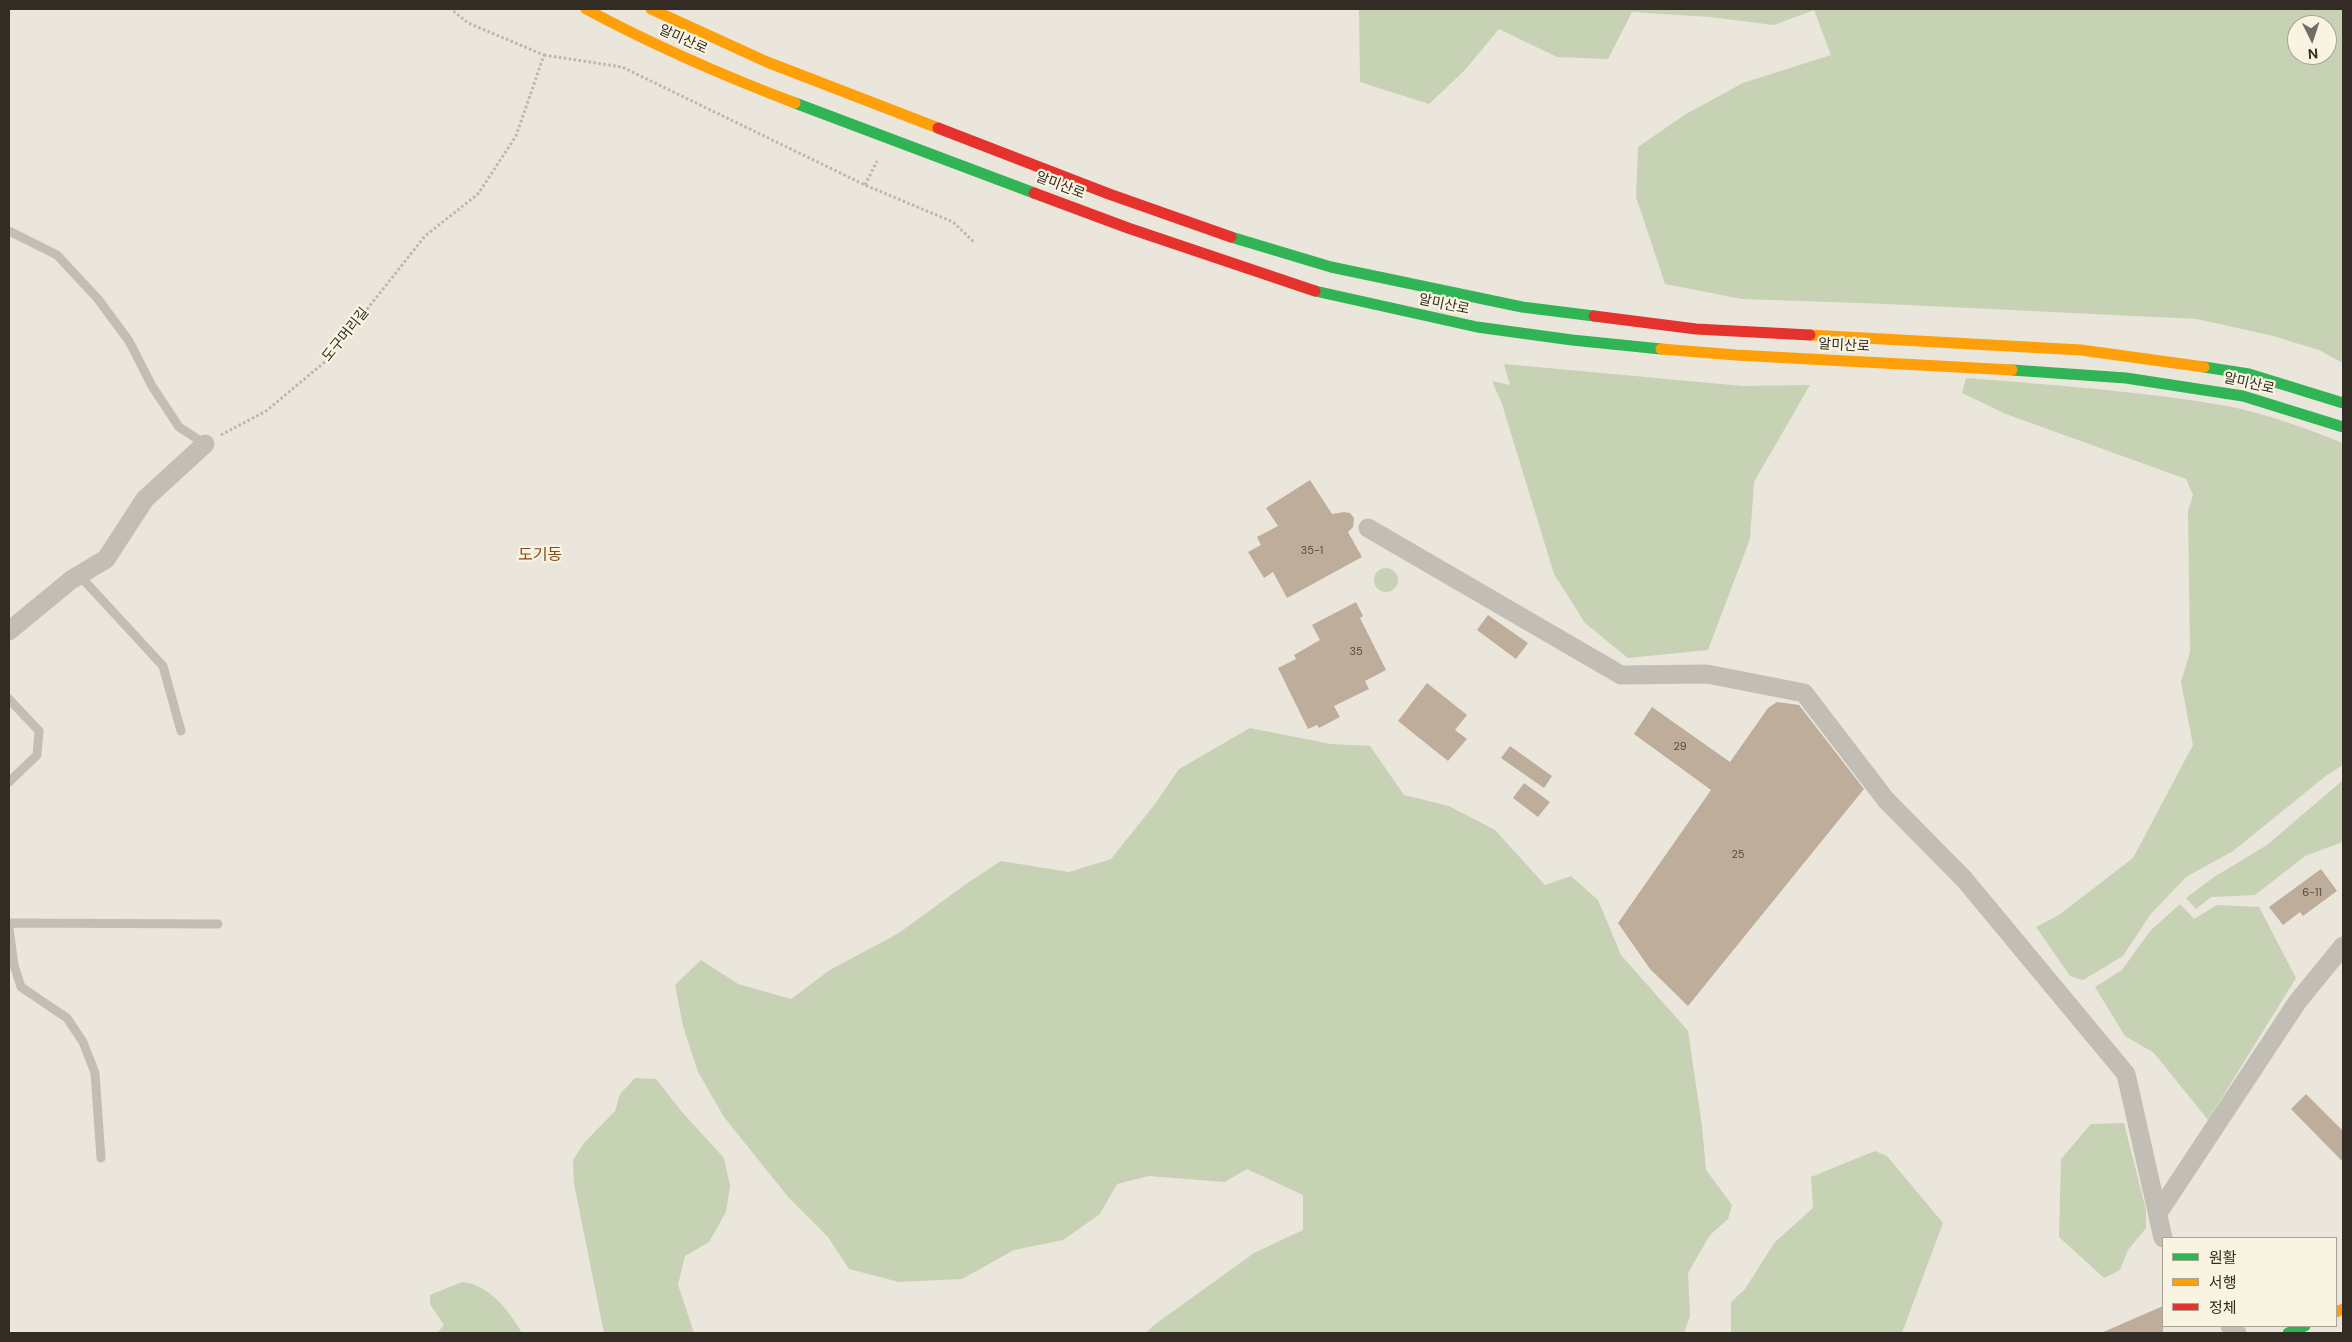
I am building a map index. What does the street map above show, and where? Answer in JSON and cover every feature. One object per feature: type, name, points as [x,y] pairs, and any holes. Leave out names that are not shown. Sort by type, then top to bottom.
[{"type":"main road","name":"알미산로","points":[[586,9],[623,29],[760,90],[1128,228],[1300,287],[1477,327],[1572,340],[1736,355],[2002,369],[2126,378],[2242,396],[2343,428]]},
{"type":"main road","name":"알미산로","points":[[651,9],[766,62],[1109,194],[1256,246],[1331,267],[1522,307],[1696,329],[2063,349],[2166,360],[2249,374],[2343,403]]},
{"type":"main road","points":[[2288,1333],[2303,1327]]},
{"type":"street","points":[[9,631],[79,575],[106,559],[145,499],[205,444]]},
{"type":"street","points":[[1368,528],[1621,675],[1707,674],[1804,693],[1886,800],[1964,879],[2126,1074],[2163,1237]]},
{"type":"street","points":[[2158,1213],[2298,1001],[2343,946]]},
{"type":"lane","points":[[9,230],[57,255],[98,299],[129,341],[152,386],[179,427],[205,444]]},
{"type":"lane","points":[[79,575],[163,666],[181,731]]},
{"type":"lane","points":[[9,699],[39,731],[37,755],[9,782]]},
{"type":"lane","points":[[9,923],[218,924]]},
{"type":"lane","points":[[9,928],[14,965],[21,987],[67,1018],[84,1042],[95,1073],[101,1158]]},
{"type":"path","points":[[452,9],[468,23],[544,55],[622,66],[865,185],[953,222],[975,243]]},
{"type":"path","name":"도구머리길","points":[[205,444],[266,412],[326,361],[425,236],[478,194],[516,136],[544,55]]},
{"type":"path","points":[[865,185],[877,161]]},
{"type":"green space","points":[[1359,9],[2343,9],[2343,363],[2319,350],[2273,336],[2197,319],[1742,299],[1665,284],[1636,197],[1638,147],[1686,114],[1743,83],[1831,55],[1814,10],[1774,25],[1710,17],[1632,12],[1608,59],[1557,57],[1499,29],[1465,70],[1429,104],[1360,82]]},
{"type":"green space","points":[[1504,364],[1743,386],[1810,385],[1754,482],[1750,539],[1708,650],[1628,658],[1585,623],[1554,574],[1502,404],[1492,381],[1510,385]]},
{"type":"green space","points":[[1966,378],[2130,392],[2227,406],[2286,422],[2343,443],[2343,765],[2327,775],[2233,851],[2186,877],[2150,915],[2123,956],[2083,980],[2070,976],[2036,927],[2059,915],[2133,858],[2193,745],[2181,682],[2190,652],[2188,511],[2193,495],[2186,479],[2006,414],[1962,393]]},
{"type":"green space","points":[[1386,568],[1394,572],[1398,580],[1394,588],[1386,592],[1378,588],[1374,580],[1378,572]]},
{"type":"green space","points":[[1250,728],[1331,744],[1370,746],[1404,795],[1449,806],[1495,830],[1545,885],[1571,876],[1598,900],[1621,955],[1688,1031],[1702,1126],[1706,1170],[1732,1205],[1728,1219],[1710,1235],[1688,1273],[1690,1316],[1684,1333],[1146,1333],[1154,1325],[1254,1253],[1303,1230],[1303,1195],[1247,1169],[1225,1182],[1149,1176],[1117,1184],[1100,1214],[1063,1240],[1014,1250],[962,1279],[899,1282],[849,1269],[828,1237],[789,1198],[724,1117],[698,1072],[683,1026],[675,985],[701,960],[738,984],[791,999],[830,970],[899,933],[1001,861],[1069,872],[1111,859],[1155,804],[1179,769]]},
{"type":"green space","points":[[2343,780],[2343,842],[2305,856],[2255,895],[2211,897],[2196,909],[2186,898],[2214,877],[2267,845]]},
{"type":"green space","points":[[2180,904],[2194,919],[2217,905],[2259,907],[2296,978],[2208,1120],[2154,1053],[2125,1036],[2095,987],[2122,970],[2150,931]]},
{"type":"green space","points":[[635,1078],[656,1079],[682,1112],[724,1158],[730,1186],[726,1212],[709,1242],[685,1256],[678,1285],[694,1333],[604,1333],[574,1184],[573,1160],[584,1143],[615,1111],[620,1094]]},
{"type":"green space","points":[[2124,1123],[2146,1210],[2146,1228],[2128,1250],[2120,1270],[2104,1278],[2059,1237],[2061,1159],[2091,1124]]},
{"type":"green space","points":[[1875,1151],[1887,1156],[1943,1223],[1902,1333],[1731,1333],[1731,1302],[1745,1289],[1775,1242],[1813,1208],[1811,1177]]},
{"type":"green space","points":[[462,1282],[472,1284],[489,1293],[511,1316],[522,1333],[437,1333],[444,1325],[430,1304],[430,1295]]},
{"type":"building","points":[[1310,480],[1332,514],[1350,513],[1354,518],[1353,527],[1348,532],[1362,557],[1287,598],[1273,572],[1264,578],[1248,552],[1261,545],[1257,537],[1278,526],[1266,508]]},
{"type":"building","points":[[1356,602],[1363,616],[1360,618],[1386,670],[1365,681],[1369,689],[1334,706],[1340,717],[1319,728],[1317,725],[1308,729],[1278,668],[1296,659],[1294,655],[1320,640],[1312,625]]},
{"type":"building","points":[[1488,615],[1528,643],[1516,659],[1477,630]]},
{"type":"building","points":[[1427,683],[1467,715],[1455,730],[1467,739],[1448,761],[1398,721]]},
{"type":"building","points":[[1777,702],[1799,705],[1864,789],[1688,1006],[1650,969],[1618,923],[1711,790],[1634,734],[1652,707],[1730,762],[1768,708]]},
{"type":"building","points":[[1510,746],[1552,776],[1544,788],[1501,758]]},
{"type":"building","points":[[1524,783],[1550,802],[1538,817],[1513,798]]},
{"type":"building","points":[[2321,869],[2337,891],[2303,916],[2300,912],[2283,925],[2269,907]]},
{"type":"building","points":[[2306,1094],[2343,1131],[2343,1162],[2291,1109]]},
{"type":"building","points":[[2162,1306],[2163,1333],[2101,1333]]},
{"type":"traffic: fast","points":[[795,103],[1034,193]]},
{"type":"traffic: fast","points":[[1231,237],[1331,267],[1522,307],[1594,316]]},
{"type":"traffic: fast","points":[[1315,291],[1477,327],[1572,340],[1661,349]]},
{"type":"traffic: fast","points":[[2204,367],[2249,374],[2343,403]]},
{"type":"traffic: fast","points":[[2012,370],[2126,378],[2243,396],[2343,427]]},
{"type":"traffic: fast","points":[[2288,1333],[2303,1327]]},
{"type":"traffic: slow","points":[[586,9],[689,59],[795,103]]},
{"type":"traffic: slow","points":[[651,9],[767,62],[938,128]]},
{"type":"traffic: slow","points":[[1810,335],[2081,350],[2204,367]]},
{"type":"traffic: slow","points":[[1661,349],[1736,355],[2012,370]]},
{"type":"traffic: slow","points":[[2337,1312],[2343,1309]]},
{"type":"traffic: jam","points":[[938,128],[1109,194],[1231,237]]},
{"type":"traffic: jam","points":[[1034,193],[1128,228],[1315,291]]},
{"type":"traffic: jam","points":[[1594,316],[1696,329],[1810,335]]},
{"type":"district","name":"도기동","points":[[540,556]]}]
